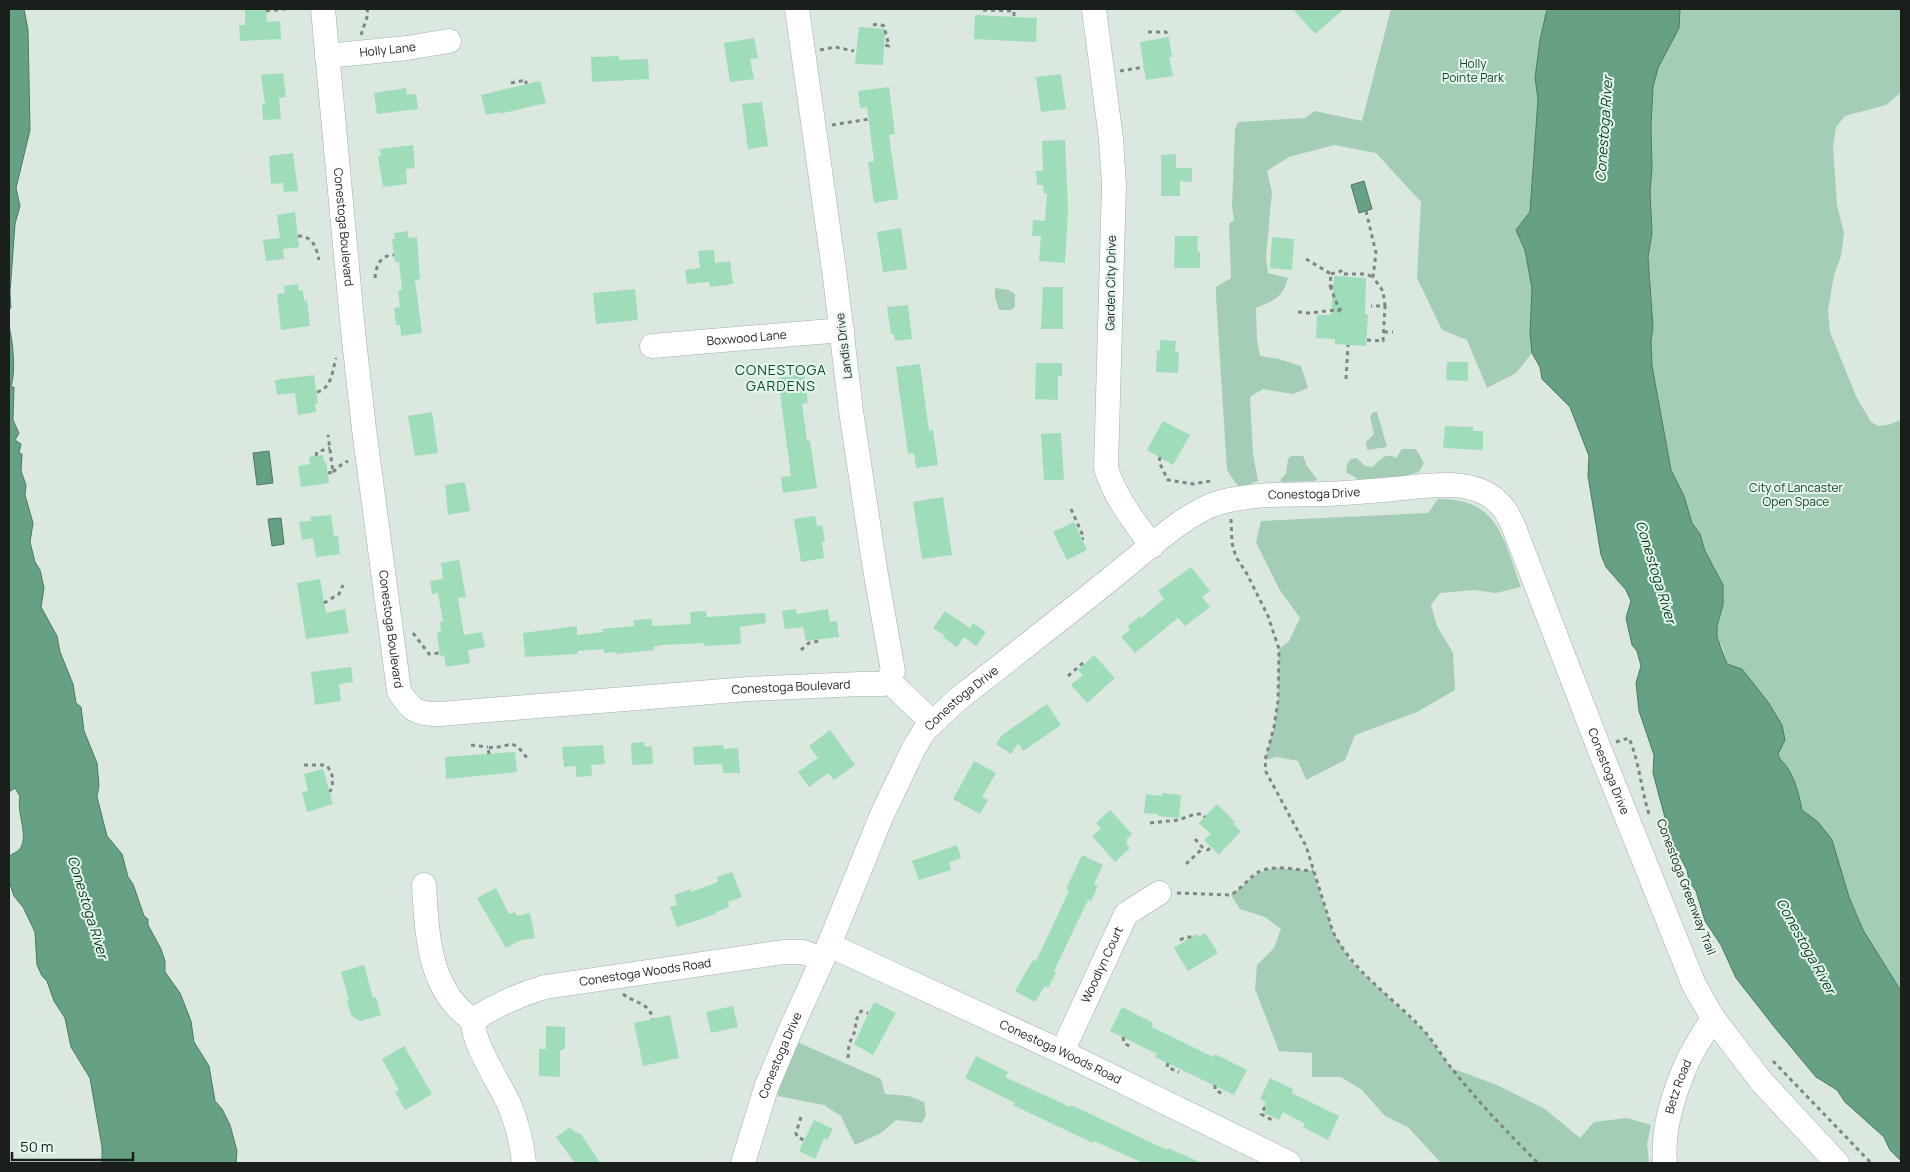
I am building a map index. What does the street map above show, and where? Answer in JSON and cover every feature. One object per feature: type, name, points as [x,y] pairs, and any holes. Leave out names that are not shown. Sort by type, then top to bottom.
[{"type":"street","name":"Conestoga Boulevard","points":[[323,9],[352,331],[399,691],[408,705],[422,714],[440,714],[748,689],[883,684],[888,680]]},
{"type":"street","name":"Landis Drive","points":[[797,9],[852,411],[875,569],[893,671],[888,680]]},
{"type":"street","name":"Garden City Drive","points":[[1094,9],[1109,120],[1114,185],[1106,468],[1118,498],[1152,546]]},
{"type":"street","name":"Holly Lane","points":[[327,56],[449,42]]},
{"type":"street","name":"Boxwood Lane","points":[[652,346],[842,330]]},
{"type":"street","name":"Conestoga Drive","points":[[743,1163],[766,1088],[826,952],[881,816],[914,748],[932,722],[958,698],[1152,546],[1190,517],[1220,502],[1253,496],[1340,494],[1449,485],[1479,489],[1496,500],[1504,509],[1513,526],[1652,882],[1694,985],[1712,1018],[1761,1081],[1837,1163]]},
{"type":"street","points":[[888,680],[932,722]]},
{"type":"street","points":[[424,886],[428,934],[435,969],[444,990],[454,1004],[473,1020],[478,1043],[509,1104],[522,1141],[524,1163]]},
{"type":"street","name":"Woodlyn Court","points":[[1062,1052],[1126,914],[1159,893]]},
{"type":"street","name":"Conestoga Woods Road","points":[[473,1020],[492,1007],[545,987],[795,951],[826,952],[1062,1052],[1290,1163]]},
{"type":"street","name":"Betz Road","points":[[1665,1163],[1666,1129],[1673,1104],[1686,1064],[1712,1018]]},
{"type":"path","points":[[266,10],[285,9]]},
{"type":"path","points":[[361,53],[359,40],[368,14],[367,9]]},
{"type":"path","points":[[983,10],[1014,11],[1014,17]]},
{"type":"path","points":[[873,25],[879,24],[884,26],[889,46],[884,46]]},
{"type":"path","points":[[1148,32],[1166,32],[1167,37]]},
{"type":"path","points":[[803,53],[835,47],[854,51]]},
{"type":"path","points":[[1120,71],[1144,67]]},
{"type":"path","points":[[511,83],[526,80],[526,84]]},
{"type":"path","points":[[814,128],[869,119]]},
{"type":"path","points":[[1366,211],[1376,253],[1372,277]]},
{"type":"path","points":[[298,236],[305,236],[310,239],[315,245],[319,260]]},
{"type":"path","points":[[375,278],[376,269],[381,259],[394,255]]},
{"type":"path","points":[[1306,258],[1331,274],[1341,271],[1344,275],[1366,274],[1372,277],[1383,290],[1383,341],[1367,340]]},
{"type":"path","points":[[1331,274],[1331,286],[1339,314]]},
{"type":"path","points":[[1371,306],[1384,306]]},
{"type":"path","points":[[1298,312],[1326,312],[1344,309]]},
{"type":"path","points":[[1384,332],[1393,332]]},
{"type":"path","points":[[1346,379],[1348,345]]},
{"type":"path","points":[[316,392],[324,390],[328,386],[336,357]]},
{"type":"path","points":[[328,435],[333,472],[328,473]]},
{"type":"path","points":[[316,456],[319,450],[330,448]]},
{"type":"path","points":[[1160,457],[1159,462],[1168,480],[1193,484],[1211,481]]},
{"type":"path","points":[[1072,509],[1084,538],[1082,539]]},
{"type":"path","points":[[1236,514],[1231,516],[1230,522],[1232,543],[1236,557],[1247,574],[1268,616],[1279,649],[1278,701],[1274,727],[1265,760],[1266,772],[1306,846],[1333,932],[1360,972],[1425,1032],[1451,1068],[1494,1119],[1538,1163]]},
{"type":"path","points":[[324,603],[339,594],[343,585]]},
{"type":"path","points":[[413,633],[429,654],[440,653]]},
{"type":"path","points":[[801,650],[809,643],[819,641],[819,639]]},
{"type":"path","points":[[1068,676],[1084,662],[1086,663]]},
{"type":"path","name":"Conestoga Greenway Trail","points":[[1629,738],[1635,751],[1644,800],[1650,818]]},
{"type":"path","points":[[471,745],[494,748],[512,744],[518,747],[528,759]]},
{"type":"path","points":[[488,747],[489,754]]},
{"type":"path","points":[[304,765],[326,765],[331,770],[334,782],[330,792]]},
{"type":"path","points":[[1150,823],[1167,819],[1178,820],[1194,814],[1202,814],[1205,817]]},
{"type":"path","points":[[1195,839],[1203,848],[1208,850],[1211,847]]},
{"type":"path","points":[[1186,864],[1203,848]]},
{"type":"path","points":[[1159,893],[1231,895],[1265,869],[1313,871]]},
{"type":"path","points":[[1180,940],[1192,937]]},
{"type":"path","points":[[615,978],[623,995],[647,1006],[651,1011],[653,1019]]},
{"type":"path","points":[[848,1058],[848,1044],[856,1029],[855,1022],[862,1011],[868,1013]]},
{"type":"path","points":[[1123,1037],[1124,1043],[1131,1047]]},
{"type":"path","points":[[1770,1058],[1871,1163]]},
{"type":"path","points":[[1168,1063],[1167,1067],[1179,1072]]},
{"type":"path","points":[[1215,1085],[1215,1090],[1225,1095]]},
{"type":"path","points":[[1265,1107],[1261,1114],[1272,1120]]},
{"type":"path","points":[[801,1117],[796,1133],[797,1137],[804,1140]]},
{"type":"green space","name":"Holly Pointe Park","points":[[1391,9],[1547,9],[1540,40],[1535,78],[1538,99],[1530,212],[1516,230],[1525,250],[1532,288],[1530,333],[1532,353],[1516,373],[1487,388],[1467,340],[1442,330],[1417,278],[1421,202],[1376,153],[1334,145],[1289,157],[1267,171],[1272,192],[1266,257],[1268,273],[1288,278],[1280,295],[1256,308],[1257,340],[1260,356],[1279,359],[1301,366],[1308,388],[1293,394],[1263,389],[1250,397],[1253,454],[1258,481],[1239,488],[1227,470],[1216,297],[1216,287],[1231,278],[1229,224],[1234,220],[1232,207],[1235,129],[1238,122],[1305,118],[1315,111],[1362,121]]},
{"type":"green space","name":"City of Lancaster Open Space","points":[[1680,9],[1901,9],[1901,92],[1886,105],[1845,116],[1836,127],[1833,147],[1837,205],[1844,233],[1841,256],[1834,275],[1828,310],[1830,332],[1856,396],[1871,422],[1878,426],[1901,420],[1901,991],[1863,930],[1818,822],[1802,810],[1796,785],[1787,766],[1779,759],[1778,754],[1781,747],[1754,685],[1742,669],[1727,664],[1723,648],[1717,637],[1717,626],[1723,605],[1723,585],[1705,551],[1700,534],[1692,523],[1684,496],[1671,470],[1652,366],[1651,341],[1653,327],[1648,257],[1652,233],[1650,191],[1653,87],[1658,68],[1679,28]]},
{"type":"green space","points":[[995,288],[1009,290],[1015,294],[1015,307],[1011,310],[999,310],[995,297]]},
{"type":"green space","points":[[1373,412],[1377,412],[1387,447],[1367,450],[1366,442],[1374,434],[1370,417]]},
{"type":"green space","points":[[1402,449],[1416,449],[1424,463],[1419,472],[1397,478],[1361,481],[1346,472],[1347,464],[1351,459],[1357,458],[1365,466],[1373,467],[1386,456],[1396,458]]},
{"type":"green space","points":[[1291,456],[1303,456],[1307,466],[1317,479],[1315,481],[1282,482],[1280,480],[1286,474],[1288,459]]},
{"type":"green space","points":[[1438,499],[1458,501],[1474,506],[1486,514],[1496,525],[1503,538],[1521,587],[1496,593],[1474,590],[1440,593],[1431,605],[1437,626],[1453,653],[1455,690],[1417,712],[1355,735],[1345,760],[1306,780],[1298,761],[1277,757],[1265,760],[1274,727],[1278,701],[1279,649],[1289,641],[1300,618],[1279,589],[1256,542],[1261,521],[1428,513]]},
{"type":"green space","points":[[1276,868],[1313,871],[1333,932],[1349,959],[1425,1032],[1451,1068],[1497,1085],[1545,1109],[1580,1138],[1594,1122],[1627,1118],[1651,1125],[1647,1144],[1649,1163],[1441,1163],[1408,1127],[1385,1116],[1362,1090],[1341,1077],[1312,1077],[1312,1053],[1279,1051],[1255,989],[1257,965],[1274,948],[1281,929],[1265,917],[1240,909],[1231,895],[1256,875]]},
{"type":"green space","points":[[797,1042],[881,1079],[885,1094],[909,1096],[924,1102],[926,1115],[922,1123],[896,1120],[881,1133],[855,1145],[841,1116],[824,1105],[778,1096],[776,1086]]},
{"type":"water","points":[[9,9],[24,9],[28,30],[30,130],[16,188],[20,206],[15,224],[10,293],[11,308],[9,309]]},
{"type":"water","name":"Conestoga River","points":[[1547,9],[1680,9],[1679,28],[1658,68],[1653,87],[1650,191],[1652,233],[1648,257],[1653,327],[1651,341],[1652,366],[1671,470],[1684,496],[1692,523],[1700,534],[1705,551],[1723,585],[1723,605],[1717,626],[1717,637],[1727,664],[1742,669],[1768,702],[1782,725],[1785,740],[1778,754],[1793,778],[1802,810],[1818,822],[1832,840],[1849,897],[1863,930],[1901,991],[1901,1161],[1890,1150],[1884,1137],[1845,1102],[1837,1090],[1816,1077],[1736,978],[1721,945],[1705,921],[1696,891],[1689,881],[1687,870],[1671,840],[1653,773],[1654,755],[1639,711],[1636,683],[1641,666],[1637,651],[1632,645],[1626,618],[1631,601],[1626,590],[1606,567],[1601,555],[1588,476],[1589,456],[1570,407],[1542,379],[1540,367],[1532,353],[1530,333],[1532,288],[1525,250],[1516,230],[1530,212],[1538,99],[1535,78],[1540,40]]},
{"type":"water","points":[[1364,181],[1372,209],[1359,213],[1351,185]]},
{"type":"water","name":"Conestoga River","points":[[9,326],[13,357],[13,380],[11,387],[14,387],[13,420],[19,433],[15,440],[21,444],[19,453],[22,454],[21,471],[26,485],[25,495],[33,523],[30,542],[44,588],[41,607],[57,636],[60,652],[73,684],[76,703],[81,707],[84,731],[97,763],[99,785],[97,797],[107,836],[122,854],[128,877],[133,884],[144,916],[148,919],[148,925],[161,949],[165,961],[165,972],[180,993],[191,1021],[194,1042],[209,1066],[215,1101],[222,1109],[230,1125],[237,1151],[236,1163],[102,1163],[102,1147],[90,1078],[71,1047],[65,1018],[54,1001],[47,981],[42,976],[37,965],[35,932],[23,907],[14,896],[9,881],[9,856],[19,850],[22,845],[23,832],[20,796],[15,788],[9,792]]},
{"type":"water","points":[[269,451],[273,483],[257,485],[253,453]]},
{"type":"water","points":[[281,518],[284,544],[272,546],[268,519]]},
{"type":"building","points":[[245,9],[266,9],[267,22],[280,21],[281,39],[240,41],[239,25],[245,25]]},
{"type":"building","points":[[1293,9],[1344,9],[1315,34]]},
{"type":"building","points":[[975,15],[1037,18],[1036,42],[974,39]]},
{"type":"building","points":[[859,27],[885,29],[883,65],[855,64]]},
{"type":"building","points":[[1169,37],[1172,57],[1169,57],[1173,76],[1146,80],[1140,42]]},
{"type":"building","points":[[754,38],[758,58],[750,59],[754,79],[730,82],[724,43]]},
{"type":"building","points":[[619,56],[619,60],[648,59],[649,79],[592,82],[591,57]]},
{"type":"building","points":[[283,73],[286,97],[279,98],[281,119],[263,120],[262,104],[265,104],[261,75]]},
{"type":"building","points":[[1061,74],[1066,109],[1041,112],[1036,77]]},
{"type":"building","points":[[540,81],[546,103],[499,114],[500,112],[486,115],[481,95]]},
{"type":"building","points":[[889,87],[895,134],[889,135],[898,199],[874,203],[868,162],[874,161],[867,107],[860,108],[858,91]]},
{"type":"building","points":[[406,88],[407,95],[416,94],[418,109],[377,114],[374,93]]},
{"type":"building","points":[[762,102],[768,146],[748,149],[742,104]]},
{"type":"building","points":[[1065,140],[1068,210],[1065,263],[1039,261],[1041,236],[1032,236],[1033,220],[1045,221],[1047,193],[1044,194],[1043,185],[1037,185],[1036,171],[1043,171],[1042,141]]},
{"type":"building","points":[[413,145],[415,168],[406,169],[407,184],[383,187],[378,157],[381,156],[380,149]]},
{"type":"building","points":[[293,153],[298,191],[284,192],[283,183],[271,184],[269,156]]},
{"type":"building","points":[[1176,154],[1176,168],[1192,168],[1192,182],[1180,181],[1180,196],[1161,196],[1161,155]]},
{"type":"building","points":[[295,212],[299,247],[283,249],[284,259],[266,261],[263,240],[280,238],[277,215]]},
{"type":"building","points":[[901,228],[907,269],[883,272],[877,232]]},
{"type":"building","points":[[408,231],[408,238],[417,237],[420,279],[415,280],[422,333],[401,336],[400,325],[396,325],[394,308],[400,307],[398,291],[402,290],[399,262],[395,262],[392,239],[395,239],[394,233]]},
{"type":"building","points":[[1175,236],[1198,236],[1197,251],[1200,252],[1200,268],[1174,268]]},
{"type":"building","points":[[1272,237],[1294,239],[1292,270],[1270,268]]},
{"type":"building","points":[[714,250],[715,263],[730,261],[733,284],[710,287],[709,282],[687,284],[685,270],[700,268],[698,251]]},
{"type":"building","points":[[1334,276],[1366,278],[1365,314],[1368,315],[1366,346],[1335,344],[1335,339],[1316,338],[1317,315],[1331,315]]},
{"type":"building","points":[[298,284],[299,291],[303,290],[304,301],[307,300],[310,326],[281,330],[277,294],[285,293],[284,286]]},
{"type":"building","points":[[1043,287],[1063,287],[1063,329],[1041,329]]},
{"type":"building","points":[[635,289],[638,320],[596,324],[593,293]]},
{"type":"building","points":[[908,305],[912,339],[895,341],[894,334],[891,334],[887,307]]},
{"type":"building","points":[[1160,340],[1176,341],[1175,352],[1179,352],[1178,373],[1156,372],[1157,350],[1160,351]]},
{"type":"building","points":[[1447,362],[1468,362],[1468,381],[1446,380]]},
{"type":"building","points":[[1036,363],[1062,363],[1062,376],[1058,376],[1058,400],[1035,399]]},
{"type":"building","points":[[920,364],[929,431],[933,430],[938,465],[916,468],[914,453],[908,454],[896,367]]},
{"type":"building","points":[[804,374],[808,403],[802,404],[807,441],[810,441],[817,488],[783,493],[781,477],[791,476],[778,378]]},
{"type":"building","points":[[314,375],[318,403],[315,404],[316,412],[298,415],[295,393],[277,395],[275,380]]},
{"type":"building","points":[[432,412],[438,453],[415,456],[408,416]]},
{"type":"building","points":[[1163,421],[1190,435],[1173,465],[1147,450]]},
{"type":"building","points":[[1445,426],[1473,427],[1473,431],[1483,431],[1483,450],[1443,448]]},
{"type":"building","points":[[1061,433],[1064,480],[1044,480],[1041,434]]},
{"type":"building","points":[[323,455],[329,483],[301,487],[298,466],[310,464],[309,457]]},
{"type":"building","points":[[465,482],[470,511],[448,515],[445,485]]},
{"type":"building","points":[[943,497],[952,555],[922,559],[913,502]]},
{"type":"building","points":[[331,515],[334,536],[338,536],[340,554],[316,557],[313,538],[302,540],[299,522],[311,521],[310,517]]},
{"type":"building","points":[[815,516],[817,526],[822,525],[825,541],[822,542],[824,558],[801,562],[794,519]]},
{"type":"building","points":[[1074,522],[1087,550],[1067,560],[1053,532]]},
{"type":"building","points":[[459,560],[466,597],[458,598],[464,635],[482,632],[485,647],[468,650],[470,663],[446,667],[444,655],[440,656],[437,633],[441,632],[440,622],[443,622],[438,593],[432,594],[430,581],[443,579],[441,563]]},
{"type":"building","points":[[1191,567],[1210,591],[1202,597],[1210,607],[1185,626],[1178,618],[1135,653],[1121,637],[1130,629],[1128,626],[1164,599],[1158,591]]},
{"type":"building","points":[[320,579],[326,613],[345,609],[349,633],[306,639],[297,583]]},
{"type":"building","points":[[796,609],[797,614],[828,609],[830,622],[837,621],[839,637],[806,641],[803,627],[785,629],[782,611]]},
{"type":"building","points":[[706,611],[707,617],[765,613],[766,623],[740,627],[741,644],[704,646],[704,643],[662,645],[653,647],[654,650],[616,654],[616,652],[604,653],[604,649],[578,651],[578,654],[525,657],[523,633],[577,626],[577,635],[603,632],[602,629],[634,626],[634,620],[652,619],[652,626],[691,624],[690,612]]},
{"type":"building","points":[[945,611],[970,628],[973,623],[986,632],[976,646],[964,637],[957,647],[933,628]]},
{"type":"building","points":[[1094,655],[1115,678],[1087,703],[1071,685],[1083,675],[1078,670]]},
{"type":"building","points":[[351,667],[353,682],[339,684],[341,701],[315,705],[311,672]]},
{"type":"building","points":[[1047,704],[1061,725],[1023,751],[1018,743],[1011,754],[996,744],[1002,735]]},
{"type":"building","points":[[830,730],[855,765],[834,780],[828,773],[809,787],[798,772],[818,758],[809,746]]},
{"type":"building","points":[[644,742],[645,747],[652,746],[653,764],[632,765],[631,743]]},
{"type":"building","points":[[603,745],[605,764],[591,765],[592,776],[576,777],[576,766],[564,767],[562,747]]},
{"type":"building","points":[[723,745],[724,749],[738,748],[740,773],[723,773],[722,764],[694,765],[693,747]]},
{"type":"building","points":[[515,752],[517,772],[446,779],[445,757]]},
{"type":"building","points":[[974,761],[996,773],[982,797],[988,800],[980,814],[953,799]]},
{"type":"building","points":[[323,769],[333,804],[307,812],[302,792],[308,791],[304,774]]},
{"type":"building","points":[[1162,793],[1181,795],[1179,818],[1144,813],[1146,794],[1162,796]]},
{"type":"building","points":[[1217,804],[1241,831],[1219,855],[1204,840],[1211,834],[1199,823]]},
{"type":"building","points":[[1110,810],[1132,834],[1126,840],[1128,842],[1126,844],[1130,848],[1115,862],[1092,836],[1101,829],[1096,823]]},
{"type":"building","points":[[957,845],[961,858],[949,862],[951,870],[919,880],[912,861]]},
{"type":"building","points":[[1082,855],[1103,865],[1094,884],[1098,886],[1091,901],[1088,900],[1054,971],[1056,973],[1048,988],[1045,986],[1035,1002],[1015,991],[1033,960],[1036,961],[1069,891],[1066,889]]},
{"type":"building","points":[[732,872],[742,897],[728,902],[729,907],[716,912],[716,914],[677,927],[670,907],[677,905],[674,895],[691,889],[691,892],[718,882],[717,877]]},
{"type":"building","points":[[496,888],[509,914],[515,912],[517,916],[530,913],[535,938],[521,940],[506,948],[477,898]]},
{"type":"building","points":[[1205,933],[1218,953],[1188,971],[1174,948],[1196,934],[1198,937]]},
{"type":"building","points":[[364,965],[373,998],[376,997],[381,1015],[360,1021],[351,1015],[341,972]]},
{"type":"building","points":[[874,1002],[896,1013],[873,1055],[854,1044]]},
{"type":"building","points":[[733,1006],[738,1027],[711,1033],[706,1012]]},
{"type":"building","points":[[1122,1007],[1153,1023],[1152,1027],[1213,1057],[1215,1054],[1247,1070],[1234,1095],[1155,1057],[1157,1054],[1110,1031]]},
{"type":"building","points":[[670,1015],[679,1058],[643,1066],[634,1023]]},
{"type":"building","points":[[546,1026],[565,1027],[565,1048],[560,1051],[560,1077],[539,1076],[539,1049],[546,1049]]},
{"type":"building","points":[[404,1046],[432,1094],[405,1110],[395,1092],[399,1090],[382,1059]]},
{"type":"building","points":[[976,1056],[1008,1072],[1005,1077],[1070,1107],[1071,1105],[1167,1150],[1168,1148],[1202,1163],[1143,1163],[1094,1141],[1093,1143],[1013,1105],[1015,1103],[965,1078]]},
{"type":"building","points":[[1270,1078],[1293,1089],[1292,1093],[1339,1116],[1328,1140],[1303,1127],[1305,1124],[1283,1112],[1279,1120],[1264,1113],[1267,1107],[1264,1106],[1266,1102],[1260,1099]]},
{"type":"building","points":[[814,1120],[833,1129],[827,1140],[824,1138],[815,1159],[799,1151]]},
{"type":"building","points":[[570,1127],[575,1132],[581,1134],[600,1163],[575,1163],[556,1137]]},
{"type":"district","name":"CONESTOGA GARDENS","points":[[781,378]]}]
